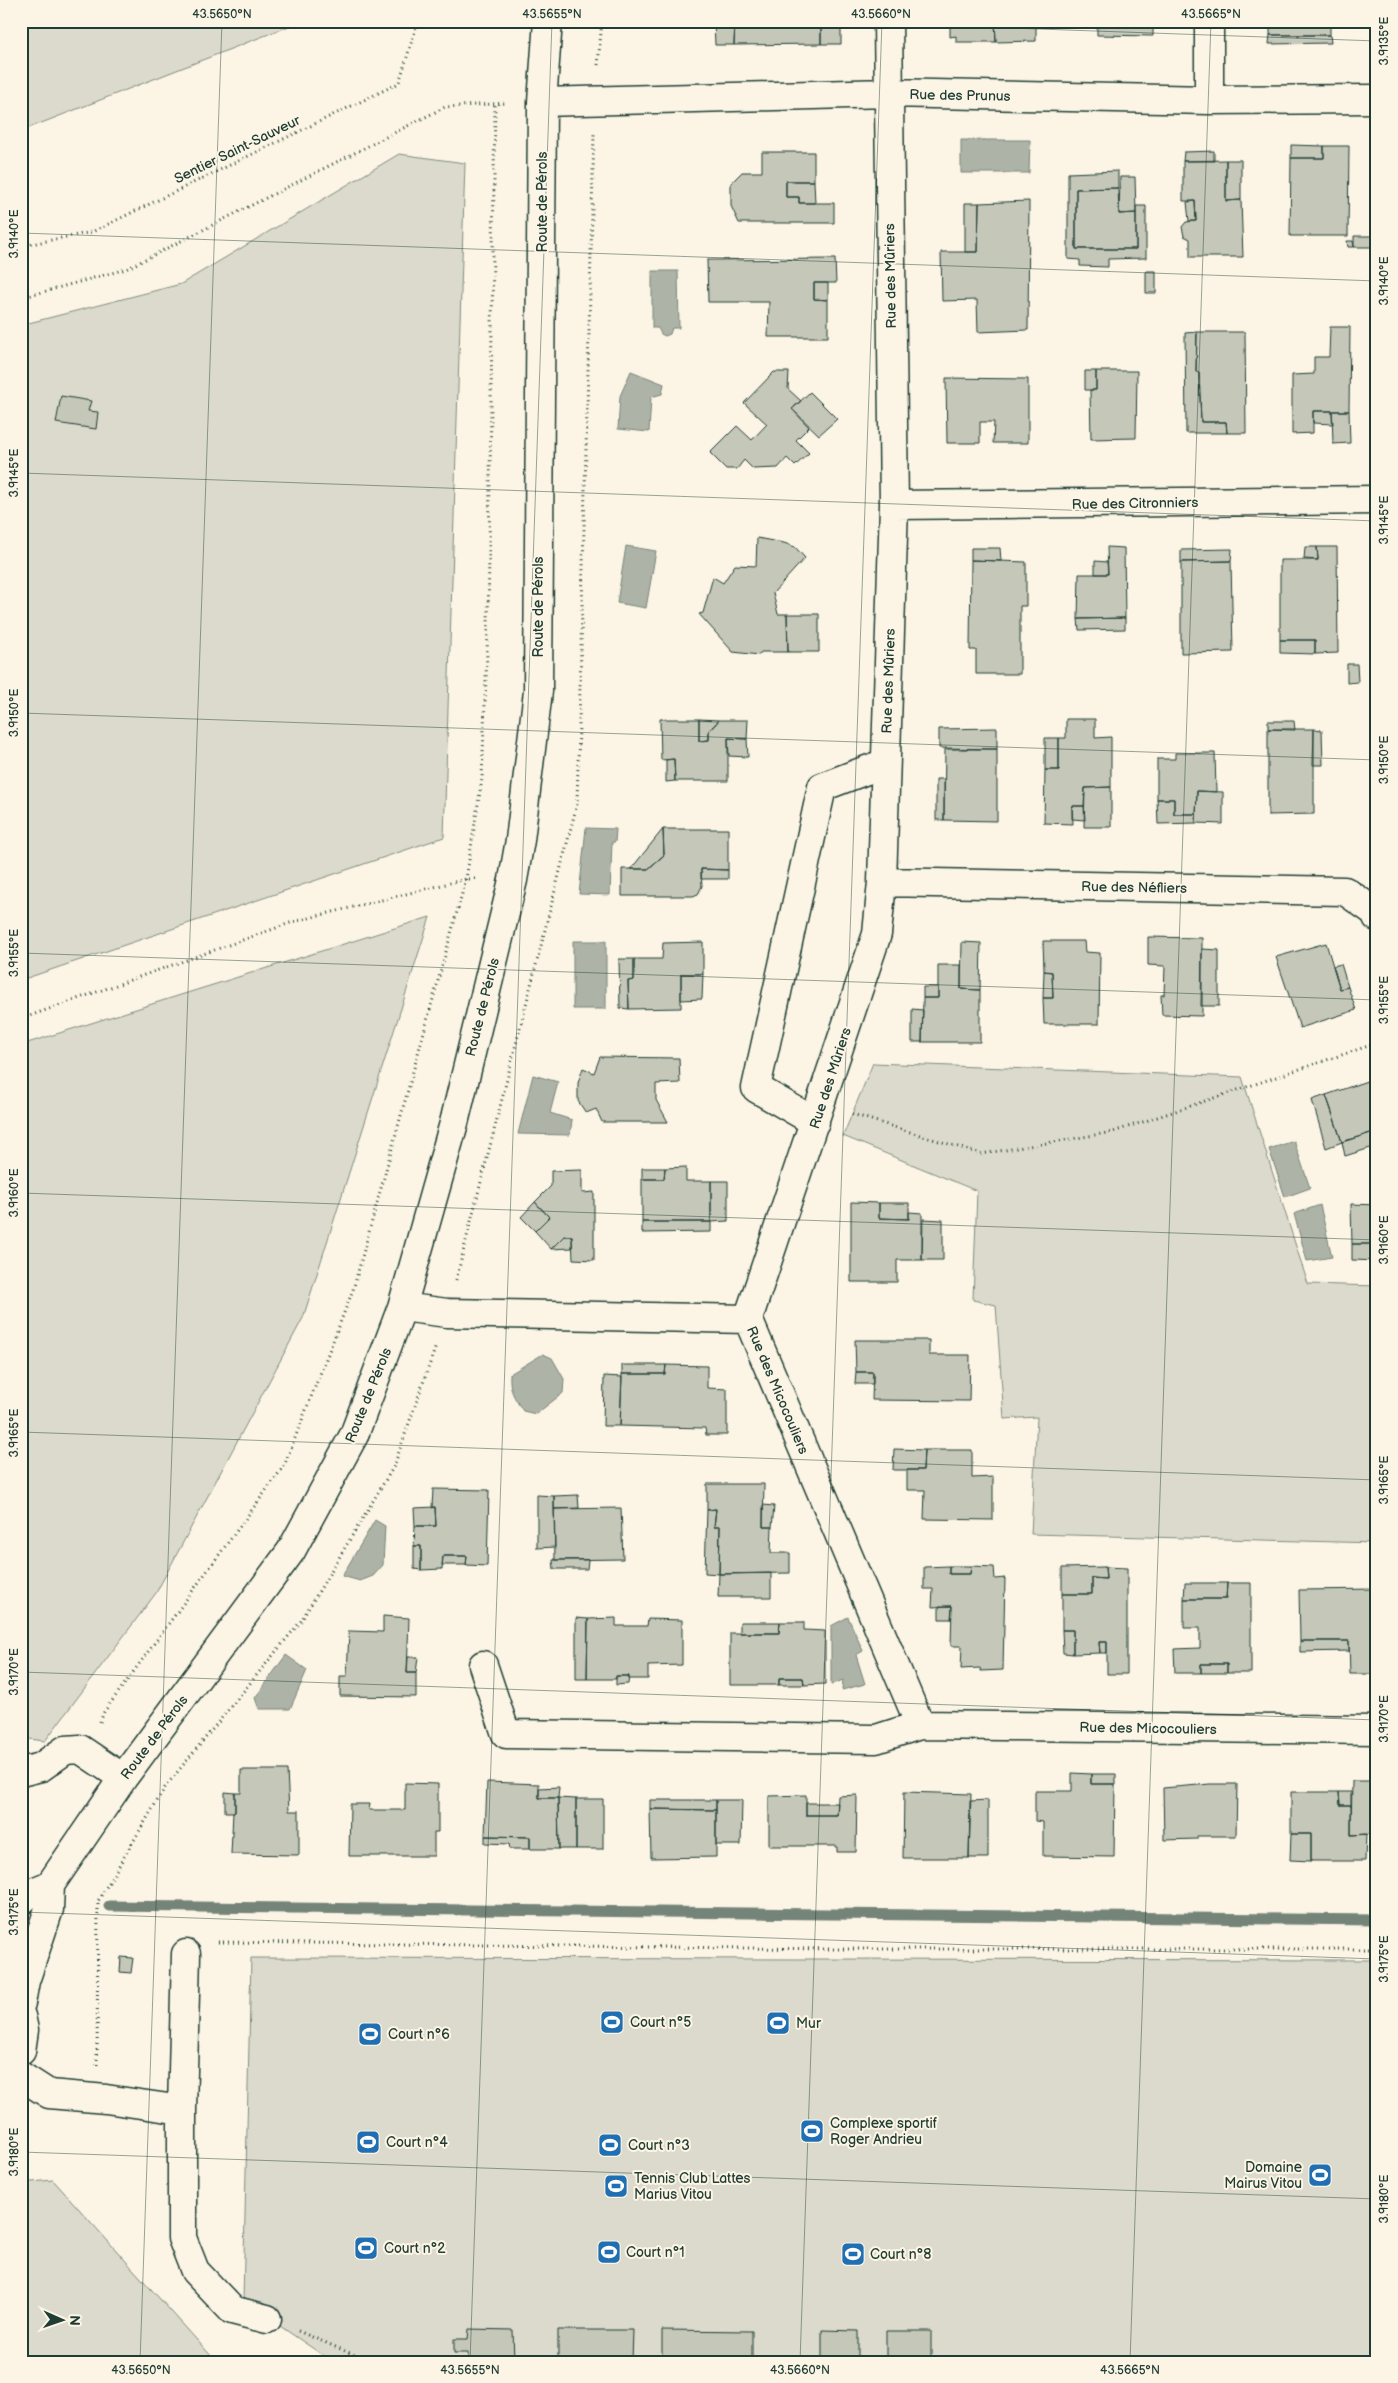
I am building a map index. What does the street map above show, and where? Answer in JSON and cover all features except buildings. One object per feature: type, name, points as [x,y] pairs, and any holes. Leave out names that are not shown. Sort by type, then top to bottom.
[{"type":"street","name":"Route de Pérols","points":[[50,1885],[128,1772],[291,1551],[354,1435],[402,1307],[454,1123],[513,880],[520,840],[538,691],[542,102],[548,21]]},
{"type":"street","name":"Rue des Mûriers","points":[[748,1319],[877,934],[882,882],[894,505],[888,21]]},
{"type":"street","points":[[1209,21],[1209,100]]},
{"type":"street","name":"Rue des Prunus","points":[[542,102],[888,93],[1209,100],[1377,99]]},
{"type":"street","name":"Rue des Citronniers","points":[[894,505],[1377,500]]},
{"type":"street","points":[[818,1113],[756,1088],[822,787],[885,763]]},
{"type":"street","name":"Rue des Néfliers","points":[[882,882],[1344,891],[1376,912],[1377,917]]},
{"type":"street","name":"Rue des Micocouliers","points":[[402,1307],[447,1314],[748,1319],[920,1725]]},
{"type":"street","name":"Rue des Micocouliers","points":[[482,1665],[506,1734],[876,1739],[920,1725],[1377,1730]]},
{"type":"street","points":[[21,1772],[41,1767],[65,1750],[80,1749],[128,1772]]},
{"type":"street","points":[[21,1901],[28,1894],[50,1885],[49,1909],[25,1981],[21,2003]]},
{"type":"street","points":[[186,1954],[182,2110],[182,2238],[195,2270],[232,2310],[267,2319]]},
{"type":"street","points":[[21,2016],[24,2030],[21,2051]]},
{"type":"street","points":[[21,2076],[49,2094],[106,2099],[182,2110]]},
{"type":"path","name":"Sentier Saint-Sauveur","points":[[21,246],[92,232],[399,83],[418,21]]},
{"type":"path","points":[[21,298],[126,269],[445,107],[542,102]]},
{"type":"path","points":[[98,1727],[104,1712],[284,1466],[352,1290],[466,879],[482,779],[488,627],[495,103]]},
{"type":"path","points":[[21,1019],[294,922],[466,879],[513,880]]},
{"type":"path","points":[[818,1113],[980,1154],[1113,1132],[1377,1043]]},
{"type":"path","points":[[128,1772],[166,1786]]},
{"type":"path","points":[[186,1954],[189,1940],[833,1949],[1377,1950]]},
{"type":"path","points":[[267,2319],[371,2362]]},
{"type":"shaded area","points":[[21,21],[302,21],[21,131]]},
{"type":"shaded area","points":[[961,140],[1030,140],[1029,173],[961,173]]},
{"type":"shaded area","points":[[399,154],[465,163],[444,837],[21,980],[21,325],[181,284]]},
{"type":"shaded area","points":[[652,271],[678,271],[679,328],[672,328],[670,334],[665,336],[661,334],[658,328],[652,328]]},
{"type":"shaded area","points":[[631,371],[664,384],[662,394],[651,397],[649,432],[618,429],[620,396]]},
{"type":"shaded area","points":[[626,546],[656,551],[646,608],[617,603]]},
{"type":"shaded area","points":[[586,828],[616,829],[615,842],[612,842],[610,895],[579,894]]},
{"type":"shaded area","points":[[430,917],[303,1318],[156,1593],[45,1741],[21,1738],[21,1045]]},
{"type":"shaded area","points":[[573,941],[606,941],[606,1009],[573,1009]]},
{"type":"shaded area","points":[[873,1063],[1242,1077],[1308,1284],[1377,1286],[1377,1543],[1031,1534],[1037,1417],[1004,1419],[996,1305],[973,1300],[977,1191],[843,1136]]},
{"type":"shaded area","points":[[533,1075],[558,1082],[550,1113],[572,1120],[570,1135],[518,1134]]},
{"type":"shaded area","points":[[1294,1141],[1310,1188],[1285,1197],[1269,1149]]},
{"type":"shaded area","points":[[1320,1205],[1332,1257],[1307,1261],[1294,1214]]},
{"type":"shaded area","points":[[543,1354],[552,1358],[564,1379],[563,1393],[536,1414],[523,1411],[513,1394],[510,1385],[510,1374]]},
{"type":"shaded area","points":[[375,1520],[385,1526],[383,1565],[373,1576],[360,1581],[342,1576]]},
{"type":"shaded area","points":[[848,1617],[863,1651],[856,1655],[865,1684],[842,1690],[843,1680],[831,1685],[831,1626]]},
{"type":"shaded area","points":[[286,1655],[307,1670],[290,1709],[259,1709],[255,1698]]},
{"type":"shaded area","name":"Complexe sportif Roger Andrieu","points":[[251,1958],[1377,1960],[1377,2362],[333,2362],[243,2301]]},
{"type":"shaded area","points":[[53,2180],[213,2358],[221,2362],[21,2362],[21,2183]]},
{"type":"waterway","points":[[109,1906],[1377,1920]]},
{"type":"place","name":"Court n°5","points":[[612,2022]]},
{"type":"place","name":"Mur","points":[[778,2023]]},
{"type":"place","name":"Court n°6","points":[[370,2034]]},
{"type":"place","name":"Complexe sportif Roger Andrieu","points":[[812,2131]]},
{"type":"place","name":"Court n°4","points":[[368,2142]]},
{"type":"place","name":"Court n°3","points":[[610,2145]]},
{"type":"place","name":"Domaine Mairus Vitou","points":[[1320,2175]]},
{"type":"place","name":"Tennis Club Lattes Marius Vitou","points":[[616,2186]]},
{"type":"place","name":"Court n°2","points":[[366,2248]]},
{"type":"place","name":"Court n°1","points":[[609,2252]]},
{"type":"place","name":"Court n°8","points":[[853,2254]]}]
